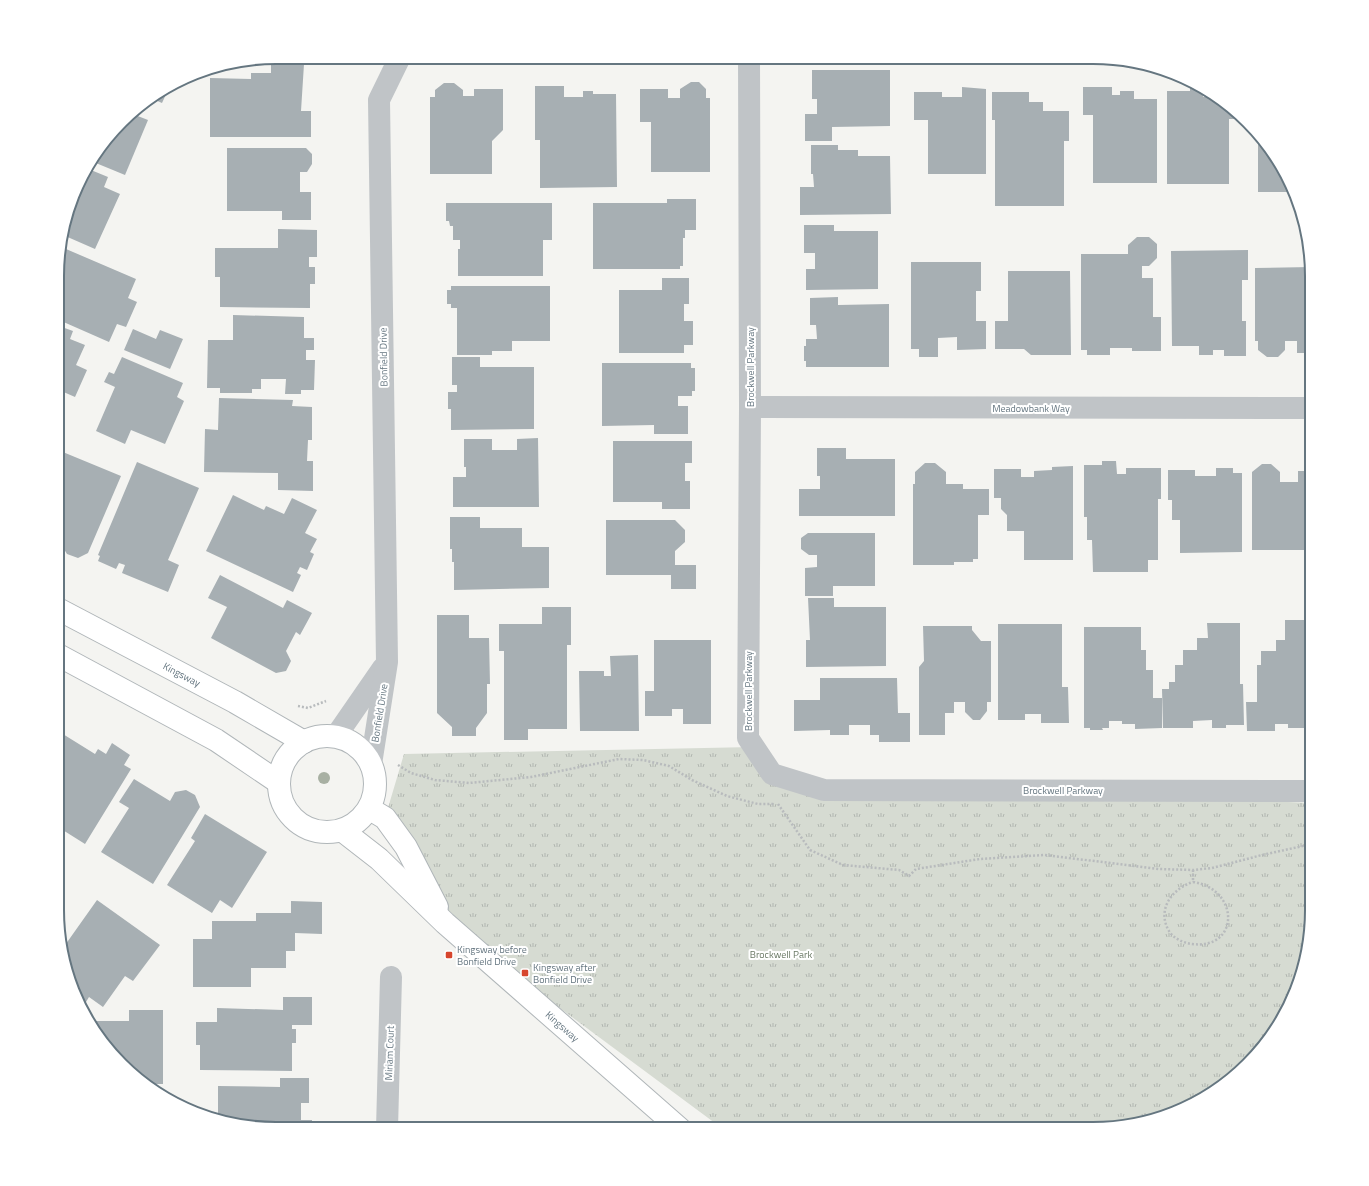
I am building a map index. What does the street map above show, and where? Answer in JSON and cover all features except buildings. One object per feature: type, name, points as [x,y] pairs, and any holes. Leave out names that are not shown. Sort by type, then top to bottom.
[{"type":"main road","name":"Kingsway","points":[[64,612],[236,702],[304,742]]},
{"type":"main road","points":[[64,658],[216,740],[278,782]]},
{"type":"main road","points":[[320,736],[336,736],[352,742],[366,755],[375,772],[376,791],[370,809],[358,822],[344,831],[320,833],[298,824],[282,805],[278,782],[282,766],[291,752],[304,742],[320,736]]},
{"type":"main road","name":"Kingsway","points":[[370,809],[385,818],[406,847],[445,923]]},
{"type":"main road","name":"Kingsway","points":[[344,831],[379,859],[445,923],[672,1122]]},
{"type":"street","name":"Bonfield Drive","points":[[371,764],[387,662],[379,100],[397,64]]},
{"type":"street","name":"Brockwell Parkway","points":[[749,64],[750,407],[748,738],[772,774],[824,790],[1305,791]]},
{"type":"street","name":"Meadowbank Way","points":[[750,407],[1305,408]]},
{"type":"street","name":"Bonfield Drive","points":[[336,736],[387,662]]},
{"type":"street","name":"Miriam Court","points":[[386,1122],[391,976]]},
{"type":"path","points":[[296,706],[308,708],[324,703],[338,692],[359,702]]},
{"type":"path","points":[[396,763],[411,773],[435,780],[469,783],[531,777],[619,759],[643,760],[669,766],[692,780],[727,796],[758,804],[778,804]]},
{"type":"path","points":[[772,800],[778,804],[810,850],[844,865],[898,870],[909,876],[916,869],[980,859],[1045,856],[1159,869],[1193,870],[1212,868],[1262,854],[1305,845]]},
{"type":"path","points":[[1193,870],[1194,882]]},
{"type":"path","points":[[1194,882],[1202,883],[1219,893],[1227,908],[1226,928],[1221,937],[1211,943],[1198,945],[1186,944],[1169,932],[1165,922],[1164,912],[1172,894],[1184,884],[1194,882]]},
{"type":"green space","name":"Brockwell Park","points":[[753,747],[793,781],[1305,803],[1305,924],[1301,952],[1294,978],[1277,1016],[1261,1039],[1243,1060],[1222,1078],[1199,1094],[1174,1106],[1148,1115],[1107,1122],[714,1122],[445,923],[385,818],[404,754]]},
{"type":"place","name":"Kingsway before Bonfield Drive","points":[[449,955]]},
{"type":"place","name":"Kingsway after Bonfield Drive","points":[[525,973]]}]
